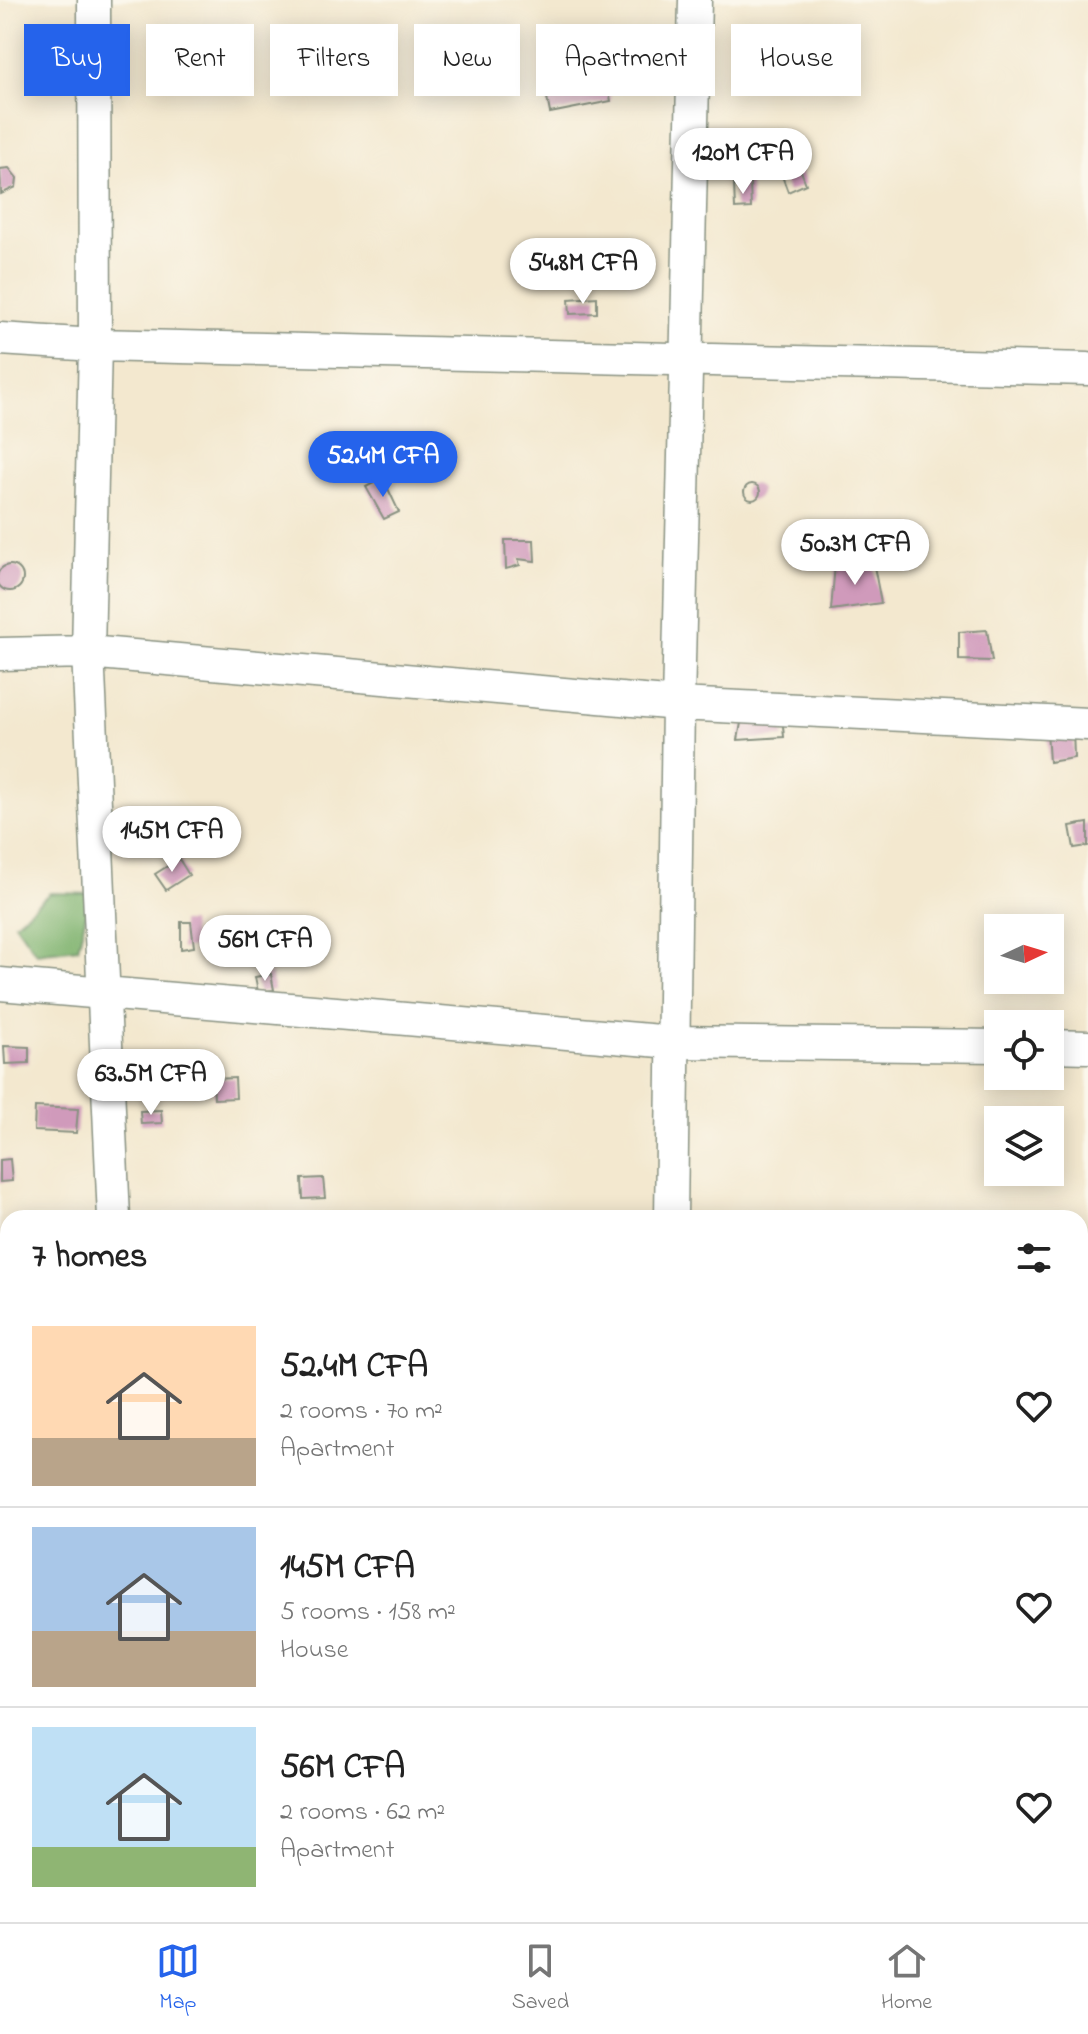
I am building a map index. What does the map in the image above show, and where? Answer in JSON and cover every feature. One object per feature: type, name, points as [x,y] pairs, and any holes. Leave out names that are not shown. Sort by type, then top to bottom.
[{"type":"street","points":[[94,0],[95,345],[88,652],[101,990],[114,1210]]},
{"type":"street","points":[[671,1210],[678,704],[695,0]]},
{"type":"street","points":[[0,339],[95,345],[1088,369]]},
{"type":"street","points":[[0,654],[88,652],[678,704],[1088,724]]},
{"type":"street","points":[[0,984],[101,990],[672,1042],[984,1046]]},
{"type":"street","points":[[1064,1046],[1088,1047]]},
{"type":"green space","points":[[50,893],[91,894],[78,948],[36,953],[15,923]]},
{"type":"building","points":[[547,96],[610,96],[611,101],[550,113]]},
{"type":"building","points":[[799,166],[806,184],[788,192],[781,173]]},
{"type":"building","points":[[9,168],[17,178],[16,187],[1,194],[0,169]]},
{"type":"building","points":[[750,182],[751,208],[735,209],[734,184]]},
{"type":"building","points":[[597,297],[597,313],[570,314],[569,299]]},
{"type":"building","points":[[383,478],[399,512],[384,519],[366,487]]},
{"type":"building","points":[[752,484],[760,492],[752,500],[744,492]]},
{"type":"building","points":[[505,540],[534,540],[535,561],[518,559],[520,565],[506,569]]},
{"type":"building","points":[[835,565],[874,566],[881,603],[831,610]]},
{"type":"building","points":[[5,566],[15,566],[22,573],[22,583],[15,590],[5,590],[-1,584],[-1,572]]},
{"type":"building","points":[[987,630],[992,661],[959,660],[959,632]]},
{"type":"building","points":[[782,715],[784,737],[738,740],[742,717]]},
{"type":"building","points":[[1073,727],[1074,758],[1049,762],[1047,730]]},
{"type":"building","points":[[1088,823],[1088,846],[1074,848],[1070,826]]},
{"type":"building","points":[[179,859],[189,875],[166,890],[155,874]]},
{"type":"building","points":[[181,922],[191,922],[194,947],[181,949]]},
{"type":"building","points":[[271,974],[274,990],[258,992],[255,977]]},
{"type":"building","points":[[4,1046],[29,1047],[29,1063],[5,1064]]},
{"type":"building","points":[[235,1078],[236,1098],[214,1099],[213,1079]]},
{"type":"building","points":[[35,1107],[78,1109],[76,1133],[34,1131]]},
{"type":"building","points":[[161,1110],[162,1123],[141,1124],[140,1111]]},
{"type":"building","points":[[10,1159],[12,1181],[0,1182],[0,1160]]},
{"type":"building","points":[[323,1178],[325,1198],[303,1199],[302,1179]]}]
